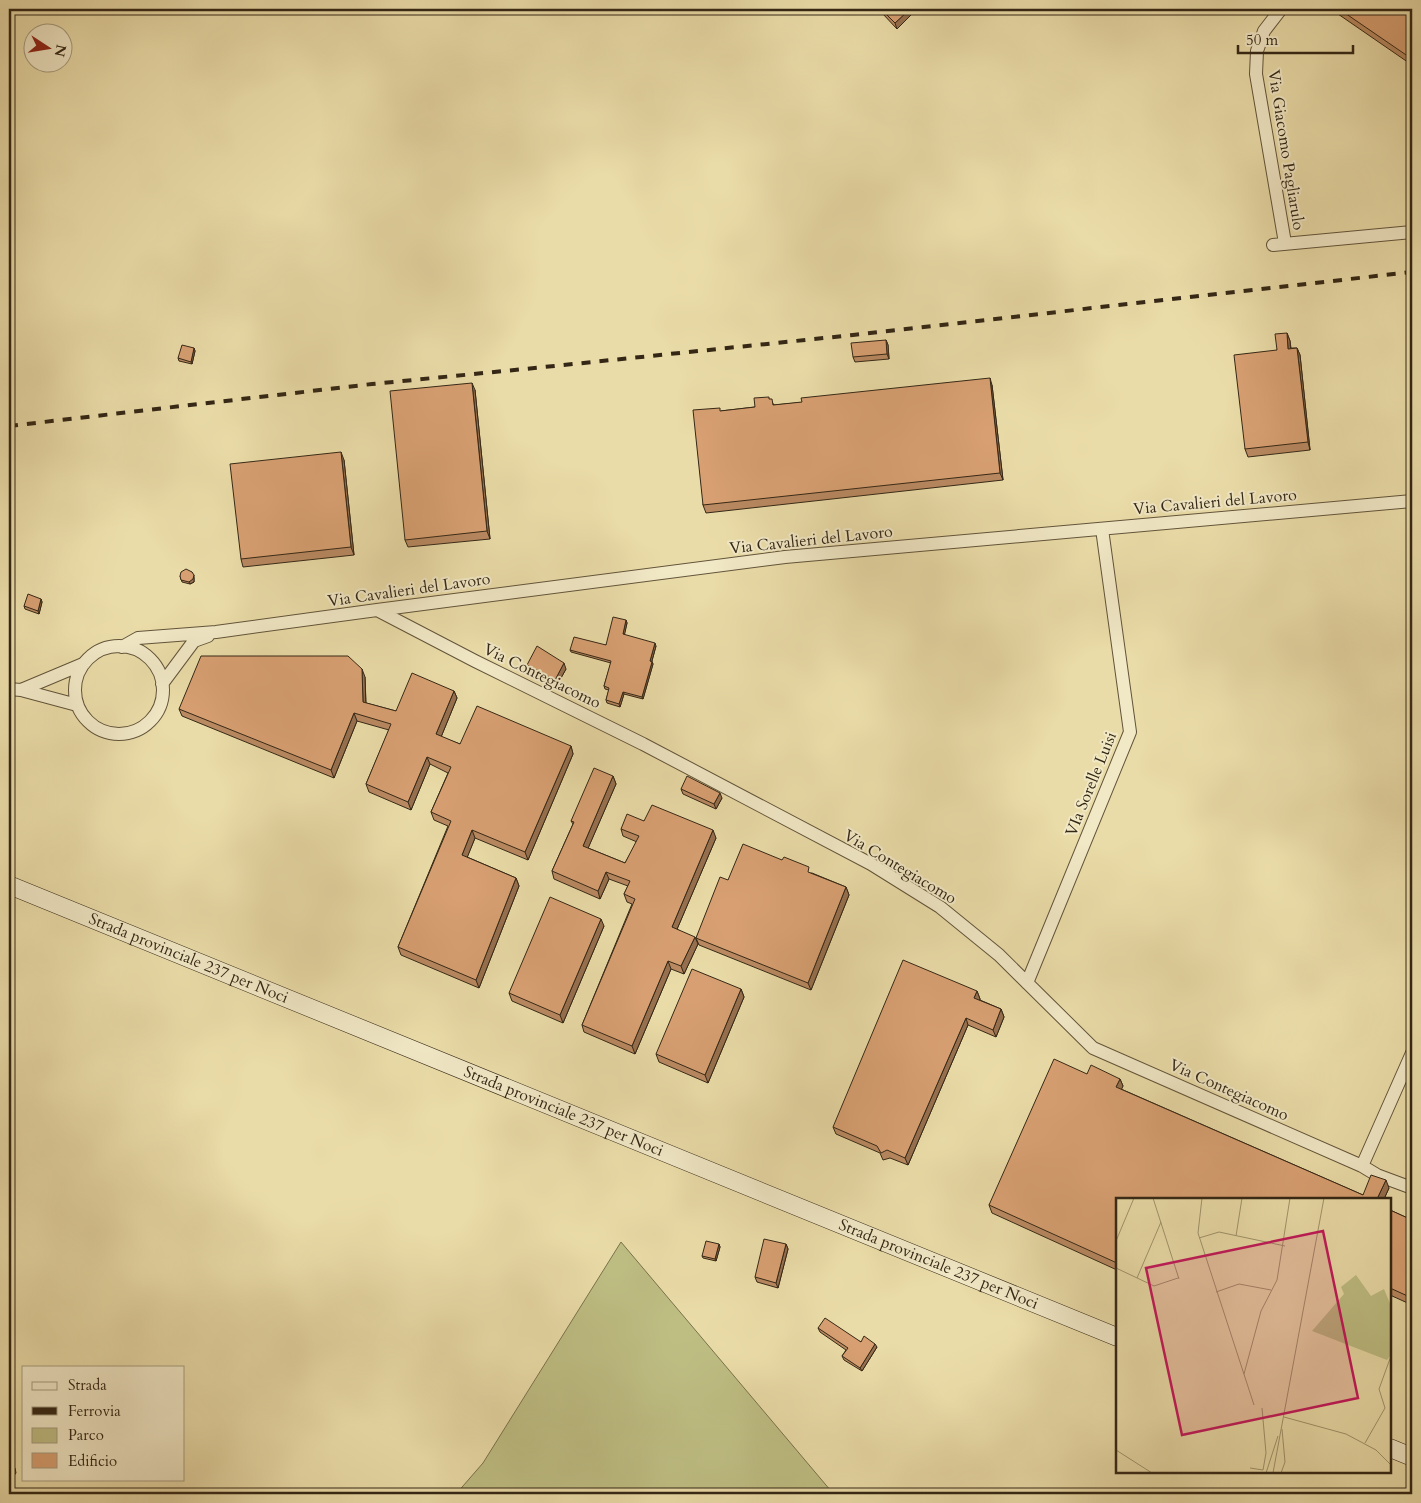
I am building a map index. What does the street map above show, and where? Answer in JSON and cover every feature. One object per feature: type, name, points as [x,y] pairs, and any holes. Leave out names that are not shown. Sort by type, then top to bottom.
[{"type":"main road","name":"Strada provinciale 237 per Noci","points":[[9,886],[1116,1337]]},
{"type":"main road","points":[[1391,1448],[1412,1458]]},
{"type":"street","name":"Via Giacomo Pagliarulo","points":[[1281,9],[1264,31],[1257,52],[1256,74],[1279,244],[1412,232]]},
{"type":"street","name":"Via Cavalieri del Lavoro","points":[[15,689],[83,664],[94,654],[107,648],[122,647],[138,638],[216,632],[785,558],[1412,501]]},
{"type":"street","name":"VIa Sorelle Luisi","points":[[1027,983],[1130,732],[1102,529]]},
{"type":"street","name":"Via Contegiacomo","points":[[377,610],[643,744],[871,864],[940,907],[998,955],[1093,1048],[1362,1166],[1377,1175],[1412,1188]]},
{"type":"street","name":"Via Cavalieri del Lavoro","points":[[78,706],[84,718],[95,728],[115,734],[136,731],[148,723],[157,712],[162,698],[162,684],[194,641],[216,632]]},
{"type":"street","points":[[122,647],[136,650],[148,658],[157,670],[162,684]]},
{"type":"street","points":[[15,689],[78,706],[75,691],[77,677],[83,664]]},
{"type":"street","points":[[1362,1166],[1412,1053]]},
{"type":"green space","points":[[621,1242],[833,1494],[456,1494],[483,1463]]},
{"type":"building","points":[[881,9],[908,9],[909,10],[895,23]]},
{"type":"building","points":[[1339,9],[1412,9],[1412,59]]},
{"type":"building","points":[[1287,333],[1288,349],[1297,348],[1308,442],[1245,449],[1234,355],[1277,350],[1275,334]]},
{"type":"building","points":[[886,340],[887,354],[853,357],[851,343]]},
{"type":"building","points":[[182,345],[194,348],[191,362],[178,358]]},
{"type":"building","points":[[990,378],[1000,473],[703,505],[693,410],[720,408],[720,411],[755,407],[754,398],[769,397],[769,399],[772,399],[773,405],[802,402],[801,398]]},
{"type":"building","points":[[472,383],[487,531],[405,540],[390,391]]},
{"type":"building","points":[[341,452],[351,547],[241,559],[230,464]]},
{"type":"building","points":[[186,569],[194,575],[193,579],[189,582],[181,580],[180,576],[181,572]]},
{"type":"building","points":[[28,594],[41,599],[38,611],[24,606]]},
{"type":"building","points":[[613,617],[626,620],[623,634],[655,643],[650,661],[652,662],[642,697],[623,692],[619,704],[606,700],[609,688],[604,686],[611,661],[570,650],[574,637],[606,645]]},
{"type":"building","points":[[537,646],[564,663],[555,680],[527,665]]},
{"type":"building","points":[[201,656],[348,656],[362,669],[363,702],[396,711],[412,673],[454,691],[436,734],[460,744],[477,706],[571,746],[525,852],[472,830],[462,855],[516,878],[476,980],[398,947],[451,821],[431,812],[451,767],[427,757],[408,802],[366,784],[391,724],[354,713],[331,770],[179,709]]},
{"type":"building","points":[[594,768],[613,776],[583,846],[625,863],[639,836],[621,829],[627,814],[644,821],[652,805],[713,830],[672,927],[695,937],[681,966],[668,961],[632,1046],[582,1025],[635,899],[624,894],[630,881],[606,872],[598,891],[552,871],[574,822],[571,821]]},
{"type":"building","points":[[687,776],[720,793],[714,804],[681,789]]},
{"type":"building","points":[[743,844],[782,860],[784,857],[809,867],[808,872],[846,887],[808,983],[696,938],[720,877],[728,880]]},
{"type":"building","points":[[550,897],[601,919],[560,1015],[509,993]]},
{"type":"building","points":[[903,960],[977,991],[974,998],[1001,1009],[993,1030],[966,1018],[905,1158],[887,1150],[881,1153],[877,1146],[833,1127]]},
{"type":"building","points":[[692,969],[741,989],[705,1075],[656,1054]]},
{"type":"building","points":[[1054,1059],[1087,1074],[1091,1065],[1120,1079],[1116,1087],[1363,1195],[1371,1175],[1386,1180],[1377,1198],[1116,1198],[1116,1263],[989,1205]]},
{"type":"building","points":[[1412,1085],[1412,1100],[1407,1098]]},
{"type":"building","points":[[1391,1210],[1412,1220],[1412,1298],[1391,1288]]},
{"type":"building","points":[[764,1239],[786,1244],[776,1283],[755,1277]]},
{"type":"building","points":[[706,1241],[719,1244],[715,1259],[702,1256]]},
{"type":"building","points":[[825,1318],[861,1342],[864,1336],[875,1344],[860,1368],[842,1356],[848,1348],[818,1328]]},
{"type":"building","points":[[9,1463],[15,1468],[9,1474]]},
{"type":"railway","points":[[9,426],[372,384],[853,335],[1412,272]]}]
